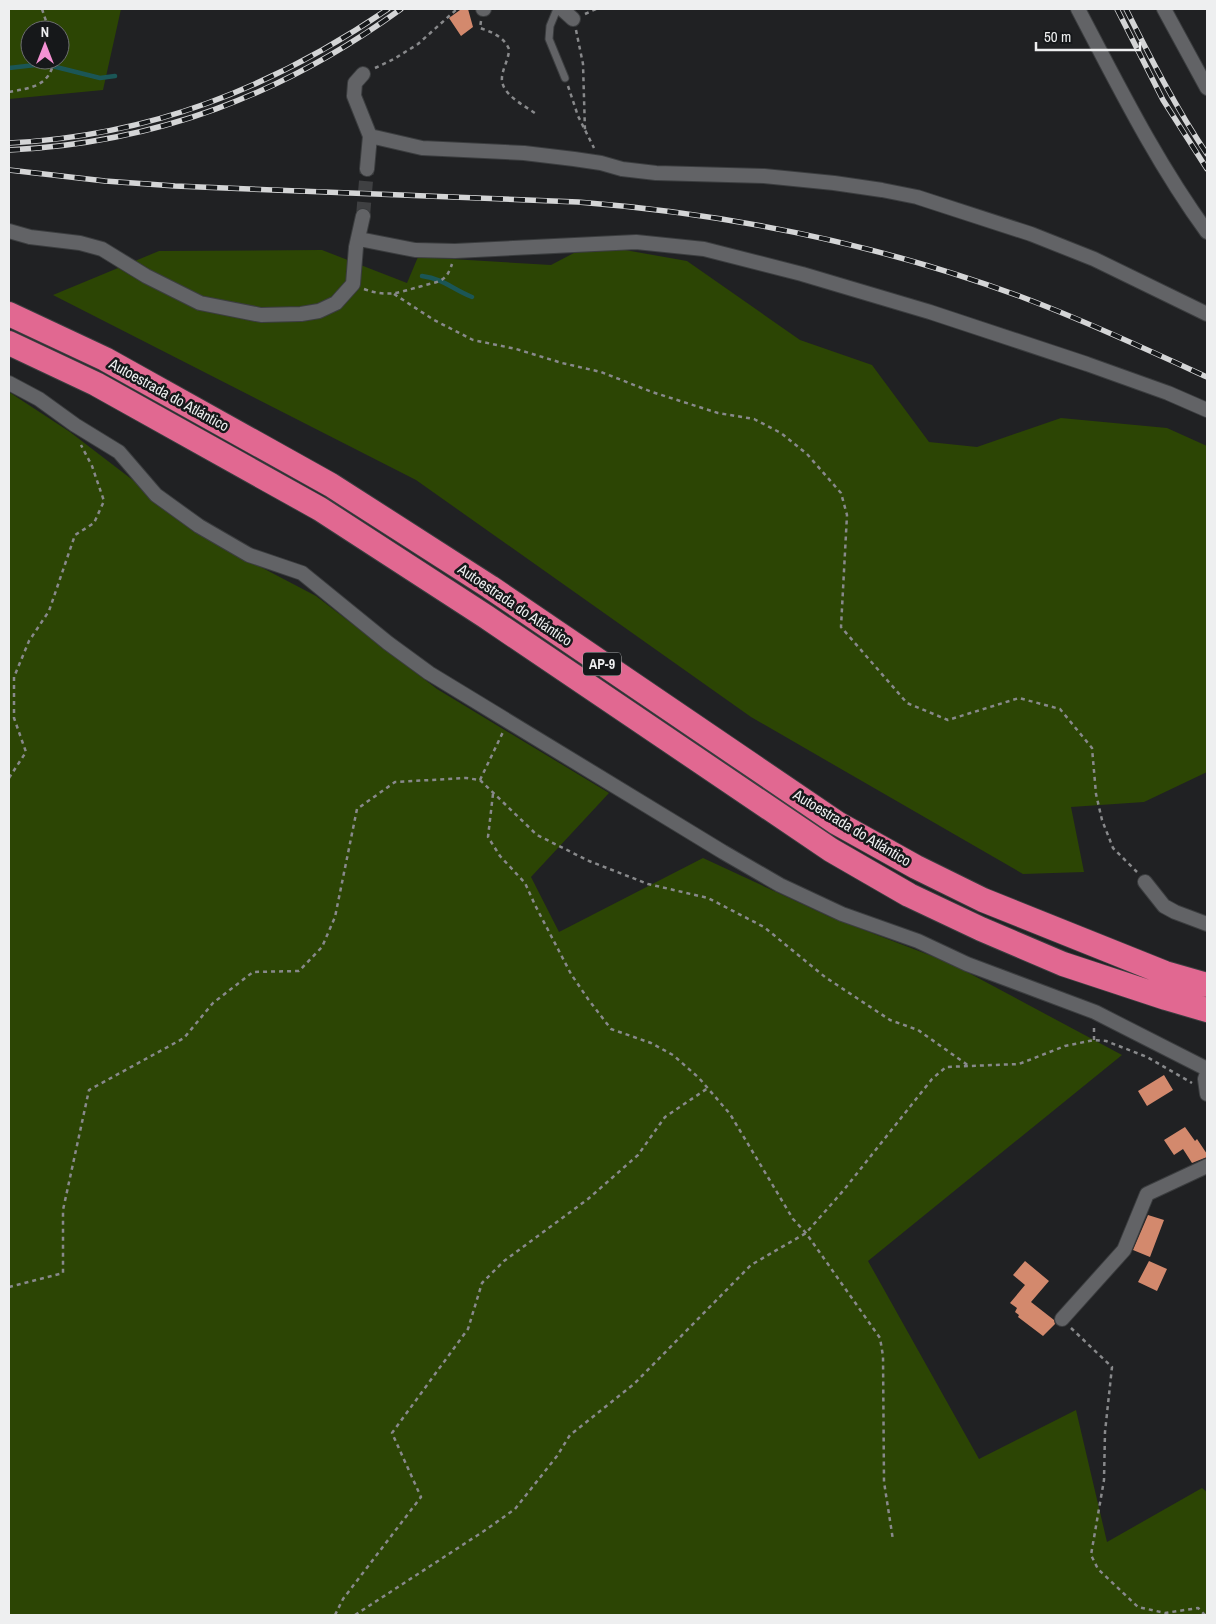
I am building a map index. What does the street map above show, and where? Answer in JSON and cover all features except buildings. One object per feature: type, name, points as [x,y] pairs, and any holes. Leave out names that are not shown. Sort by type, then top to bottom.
[{"type":"highway","name":"Autoestrada do Atlántico","points":[[9,314],[105,359],[331,485],[490,587],[837,823],[916,867],[983,900],[1165,973],[1207,985]]},
{"type":"highway","name":"Autoestrada do Atlántico","points":[[9,343],[96,384],[320,509],[485,616],[831,850],[909,895],[981,929],[1063,964],[1207,1010]]},
{"type":"street","points":[[562,9],[573,19]]},
{"type":"street","points":[[1078,9],[1146,137],[1173,183],[1207,232]]},
{"type":"street","points":[[1164,9],[1207,88]]},
{"type":"street","points":[[363,74],[355,83],[354,96],[370,136],[367,169]]},
{"type":"street","points":[[370,136],[422,148],[524,153],[601,163],[622,169],[656,174],[764,176],[834,183],[917,197],[1031,234],[1094,260],[1207,314]]},
{"type":"street","points":[[9,231],[30,237],[91,245],[102,249],[146,276],[200,303],[261,315],[301,314],[319,311],[336,303],[353,284],[357,243],[363,216]]},
{"type":"street","points":[[357,243],[415,250],[636,242],[704,249],[802,274],[930,312],[1087,364],[1168,393],[1207,410]]},
{"type":"street","points":[[9,383],[38,399],[119,452],[156,495],[199,526],[249,554],[302,573],[394,648],[428,672],[780,885],[842,914],[918,941],[967,964],[1095,1012],[1207,1068]]},
{"type":"street","points":[[1146,882],[1164,906],[1207,924]]},
{"type":"street","points":[[1207,1072],[1205,1079],[1207,1093]]},
{"type":"street","points":[[1062,1318],[1124,1250],[1147,1194],[1207,1166]]},
{"type":"lane","points":[[558,9],[550,26],[549,39],[565,78]]},
{"type":"path","points":[[363,74],[394,59],[418,44],[457,9]]},
{"type":"path","points":[[483,9],[480,28],[496,33],[508,45],[509,49],[502,77],[502,85],[514,99],[536,114]]},
{"type":"path","points":[[573,19],[583,64],[585,131]]},
{"type":"path","points":[[9,92],[36,87],[52,70]]},
{"type":"path","points":[[565,78],[585,131],[601,163]]},
{"type":"path","points":[[353,284],[368,290],[394,294],[435,284],[447,275]]},
{"type":"path","points":[[394,294],[434,320],[473,340],[516,349],[601,372],[652,392],[718,413],[754,419],[781,433],[807,454],[841,493],[847,514],[841,627],[907,703],[948,720],[1019,698],[1060,709],[1092,748],[1096,794],[1102,820],[1113,848],[1146,882]]},
{"type":"path","points":[[9,778],[26,752],[14,718],[14,677],[29,641],[49,611],[75,535],[94,523],[104,501],[92,466],[78,439],[75,425]]},
{"type":"path","points":[[480,780],[508,722]]},
{"type":"path","points":[[9,1288],[63,1273],[63,1210],[89,1090],[184,1038],[214,1003],[253,972],[299,971],[322,947],[335,917],[357,809],[395,782],[466,778],[480,780],[538,835],[589,861],[648,884],[708,898],[764,927],[825,977],[890,1020],[918,1030],[969,1066]]},
{"type":"path","points":[[493,794],[488,837],[500,856],[525,882],[571,974],[588,999],[611,1029],[650,1044],[673,1056],[708,1088],[730,1114],[793,1219],[806,1233],[880,1338],[883,1356],[884,1482],[893,1540]]},
{"type":"path","points":[[355,1615],[515,1509],[557,1456],[570,1435],[634,1384],[751,1265],[806,1233],[843,1191],[932,1079],[946,1067],[1019,1064],[1065,1046],[1094,1040],[1106,1040],[1148,1057],[1171,1069],[1207,1093]]},
{"type":"path","points":[[335,1615],[343,1599],[421,1497],[392,1433],[468,1329],[482,1283],[504,1261],[588,1199],[638,1156],[665,1117],[708,1088]]},
{"type":"path","points":[[1062,1318],[1112,1367],[1105,1432],[1104,1480],[1091,1555],[1098,1569],[1138,1607],[1165,1613],[1198,1608],[1205,1615]]},
{"type":"green space","points":[[9,9],[121,9],[103,90],[9,99]]},
{"type":"green space","points":[[591,244],[687,261],[800,340],[872,365],[929,442],[977,447],[1061,418],[1167,428],[1207,446],[1207,772],[1144,802],[1071,807],[1084,872],[1023,874],[751,717],[416,480],[53,295],[159,251],[322,250],[407,283],[418,257],[551,265]]},
{"type":"green space","points":[[9,392],[70,432],[215,543],[316,596],[437,689],[609,793],[531,877],[559,932],[703,858],[830,917],[950,963],[1122,1055],[868,1261],[979,1459],[1076,1410],[1107,1542],[1202,1488],[1207,1492],[1207,1615],[9,1615]]},
{"type":"waterway","points":[[9,68],[44,64],[100,78],[115,76]]},
{"type":"waterway","points":[[422,276],[442,282],[472,297]]},
{"type":"tunnel","points":[[363,216],[367,169]]},
{"type":"railway","points":[[9,143],[61,138],[111,130],[160,118],[208,103],[300,62],[388,9]]},
{"type":"railway","points":[[9,150],[63,145],[116,137],[166,125],[215,109],[263,90],[310,66],[356,39],[401,9]]},
{"type":"railway","points":[[1117,9],[1163,100],[1207,169]]},
{"type":"railway","points":[[1126,9],[1174,101],[1207,154]]},
{"type":"railway","points":[[9,170],[105,181],[175,186],[578,202],[635,207],[749,224],[862,248],[973,280],[1073,317],[1207,377]]}]
